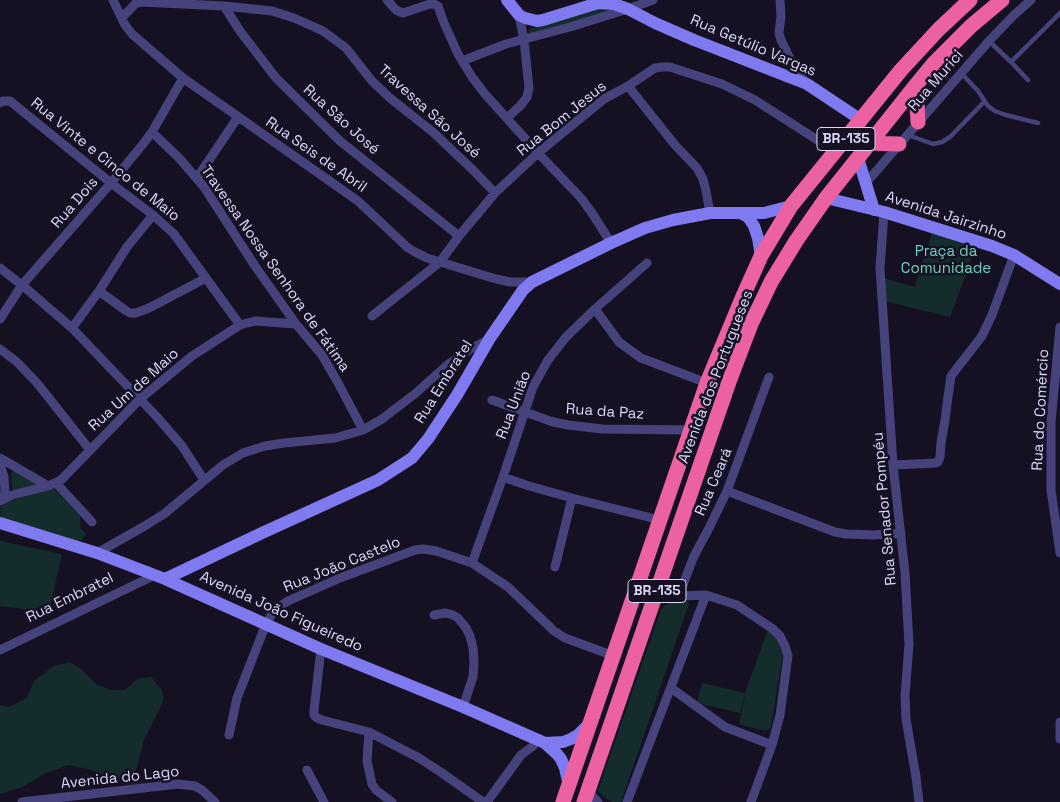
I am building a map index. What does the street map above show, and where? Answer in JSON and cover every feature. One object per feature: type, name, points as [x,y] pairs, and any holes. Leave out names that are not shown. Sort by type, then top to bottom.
[{"type":"highway","name":"Avenida dos Portugueses","points":[[563,802],[707,383],[761,256],[791,206],[861,120],[939,28],[970,0]]},
{"type":"highway","name":"Avenida dos Portugueses","points":[[586,796],[730,379],[751,324],[772,282],[786,256],[826,198],[916,85],[934,63],[971,26],[1002,0]]},
{"type":"highway","points":[[916,85],[918,122]]},
{"type":"highway","points":[[869,143],[903,140]]},
{"type":"highway","points":[[669,556],[672,530],[692,475],[690,467],[679,467]]},
{"type":"street","name":"Rua Seis de Abril","points":[[113,0],[123,17],[125,25],[132,34],[183,78],[358,201],[407,247],[440,262],[496,280],[532,282]]},
{"type":"street","points":[[387,0],[396,10],[403,13],[430,4],[438,6],[462,61],[476,83],[581,198],[611,243]]},
{"type":"street","points":[[506,0],[519,16],[524,40],[529,88],[527,97],[507,118]]},
{"type":"street","points":[[462,61],[506,44],[628,10],[653,0]]},
{"type":"street","points":[[780,0],[780,40],[794,67],[807,84]]},
{"type":"street","name":"Rua Murici","points":[[865,184],[961,73],[1014,15],[1031,0]]},
{"type":"street","name":"Travessa São José","points":[[123,17],[136,4],[141,2],[224,6],[272,12],[294,18],[323,31],[346,48],[372,81],[434,133],[495,193]]},
{"type":"street","points":[[519,16],[531,20],[543,20],[605,2]]},
{"type":"street","name":"Rua Getúlio Vargas","points":[[605,2],[614,4],[694,40],[807,84],[861,120]]},
{"type":"street","name":"Rua São José","points":[[224,6],[240,31],[276,78],[333,135],[459,236]]},
{"type":"street","name":"Rua Bom Jesus","points":[[372,316],[440,262],[495,193],[538,153],[604,99],[655,68],[670,67],[722,84],[755,100],[836,152]]},
{"type":"street","name":"Rua Dois","points":[[0,319],[22,284],[111,183],[152,132],[183,78]]},
{"type":"street","points":[[628,86],[674,146],[696,168],[703,179],[710,213]]},
{"type":"street","name":"Rua Vinte e Cinco de Maio","points":[[0,103],[10,101],[111,183],[154,215],[174,234],[240,325]]},
{"type":"street","points":[[197,178],[238,117]]},
{"type":"street","name":"Travessa Nossa Senhora de Fátima","points":[[152,132],[180,159],[204,187],[254,266],[296,324],[322,355],[363,430]]},
{"type":"street","name":"Avenida Jairzinho","points":[[858,158],[865,184],[879,211]]},
{"type":"street","name":"Avenida Jairzinho","points":[[826,198],[879,211],[1014,254],[1060,284]]},
{"type":"street","name":"Rua Embratel","points":[[0,650],[378,480],[412,458],[428,439],[490,338],[523,290],[532,282],[645,228],[710,213],[764,213],[791,206]]},
{"type":"street","name":"Rua Senador Pompéu","points":[[879,211],[880,268],[893,465],[905,572],[909,644],[905,696],[906,719],[919,802]]},
{"type":"street","points":[[742,214],[748,217],[754,226],[761,256]]},
{"type":"street","points":[[72,328],[99,291],[127,247],[154,215]]},
{"type":"street","points":[[893,465],[938,462],[951,376],[982,336],[992,315],[1014,254]]},
{"type":"street","name":"Rua União","points":[[472,563],[533,387],[548,360],[566,337],[646,263]]},
{"type":"street","points":[[0,268],[22,284],[72,328],[182,446],[204,480]]},
{"type":"street","points":[[99,291],[130,313],[136,313],[206,278]]},
{"type":"street","points":[[595,309],[619,342],[641,358],[707,383]]},
{"type":"street","name":"Rua Um de Maio","points":[[2,500],[22,492],[52,484],[66,475],[140,399],[192,356],[240,325],[255,321],[296,324]]},
{"type":"street","name":"Rua do Comércio","points":[[1060,327],[1051,490],[1060,554]]},
{"type":"street","points":[[98,553],[164,514],[223,465],[243,453],[284,442],[335,438],[363,430],[396,409],[446,366],[490,338]]},
{"type":"street","points":[[0,349],[17,362],[37,383],[90,450]]},
{"type":"street","name":"Rua Ceará","points":[[679,596],[694,556],[727,491],[769,377]]},
{"type":"street","name":"Rua da Paz","points":[[492,400],[553,422],[577,426],[602,429],[691,430]]},
{"type":"street","points":[[0,458],[52,484],[92,522]]},
{"type":"street","points":[[0,465],[4,477],[5,491],[2,500]]},
{"type":"street","points":[[503,477],[572,498],[660,520]]},
{"type":"street","points":[[727,491],[835,532],[846,534],[901,533]]},
{"type":"street","points":[[555,567],[572,498]]},
{"type":"street","name":"Avenida João Figueiredo","points":[[0,523],[98,553],[160,577],[320,648],[542,741],[558,754],[565,768],[569,786]]},
{"type":"street","name":"Rua João Castelo","points":[[229,735],[237,698],[266,624],[280,606],[340,578],[415,550],[436,551],[472,563],[508,587],[560,635],[614,656]]},
{"type":"street","points":[[627,802],[706,595]]},
{"type":"street","points":[[655,597],[706,595],[737,605],[773,629],[780,636],[788,656],[780,716],[752,802]]},
{"type":"street","points":[[434,615],[453,614],[462,623],[470,636],[473,648],[474,670],[463,707]]},
{"type":"street","points":[[320,648],[314,715],[322,720],[369,732],[419,758],[483,802]]},
{"type":"street","points":[[671,688],[726,727],[772,744]]},
{"type":"street","points":[[487,802],[520,755],[542,741],[563,742],[571,739],[591,722]]},
{"type":"street","points":[[1060,722],[1060,740]]},
{"type":"street","points":[[369,732],[367,761],[372,784],[376,790],[392,802]]},
{"type":"street","points":[[307,770],[324,802]]},
{"type":"street","name":"Avenida do Lago","points":[[22,802],[178,784],[195,786],[215,802]]},
{"type":"street","points":[[586,796],[598,802]]},
{"type":"lane","points":[[1011,62],[1060,13]]},
{"type":"lane","points":[[989,42],[1028,80]]},
{"type":"lane","points":[[961,73],[978,91],[984,102],[995,111],[1038,123]]},
{"type":"lane","points":[[903,140],[933,144],[942,142],[950,137],[984,102]]},
{"type":"green space","points":[[601,8],[609,10],[530,35],[529,29]]},
{"type":"green space","name":"Praça da Comunidade","points":[[932,233],[976,247],[950,317],[885,301],[883,278],[915,287]]},
{"type":"green space","points":[[15,470],[35,481],[36,485],[14,491],[12,489],[11,474]]},
{"type":"green space","points":[[53,488],[80,516],[80,527],[86,534],[80,542],[0,518],[1,506],[7,502]]},
{"type":"green space","points":[[0,541],[62,554],[49,612],[0,606]]},
{"type":"green space","points":[[687,600],[689,604],[621,802],[612,802],[601,795],[598,790],[661,610],[665,605],[672,602]]},
{"type":"green space","points":[[768,629],[775,634],[783,652],[771,728],[765,731],[739,724],[746,690]]},
{"type":"green space","points":[[70,662],[81,669],[97,685],[111,690],[125,690],[137,679],[151,677],[162,690],[164,700],[144,740],[132,778],[120,781],[88,769],[68,765],[46,773],[22,787],[0,794],[0,705],[9,707],[27,698],[34,681],[54,666]]},
{"type":"green space","points":[[702,683],[745,693],[740,713],[697,703]]}]
